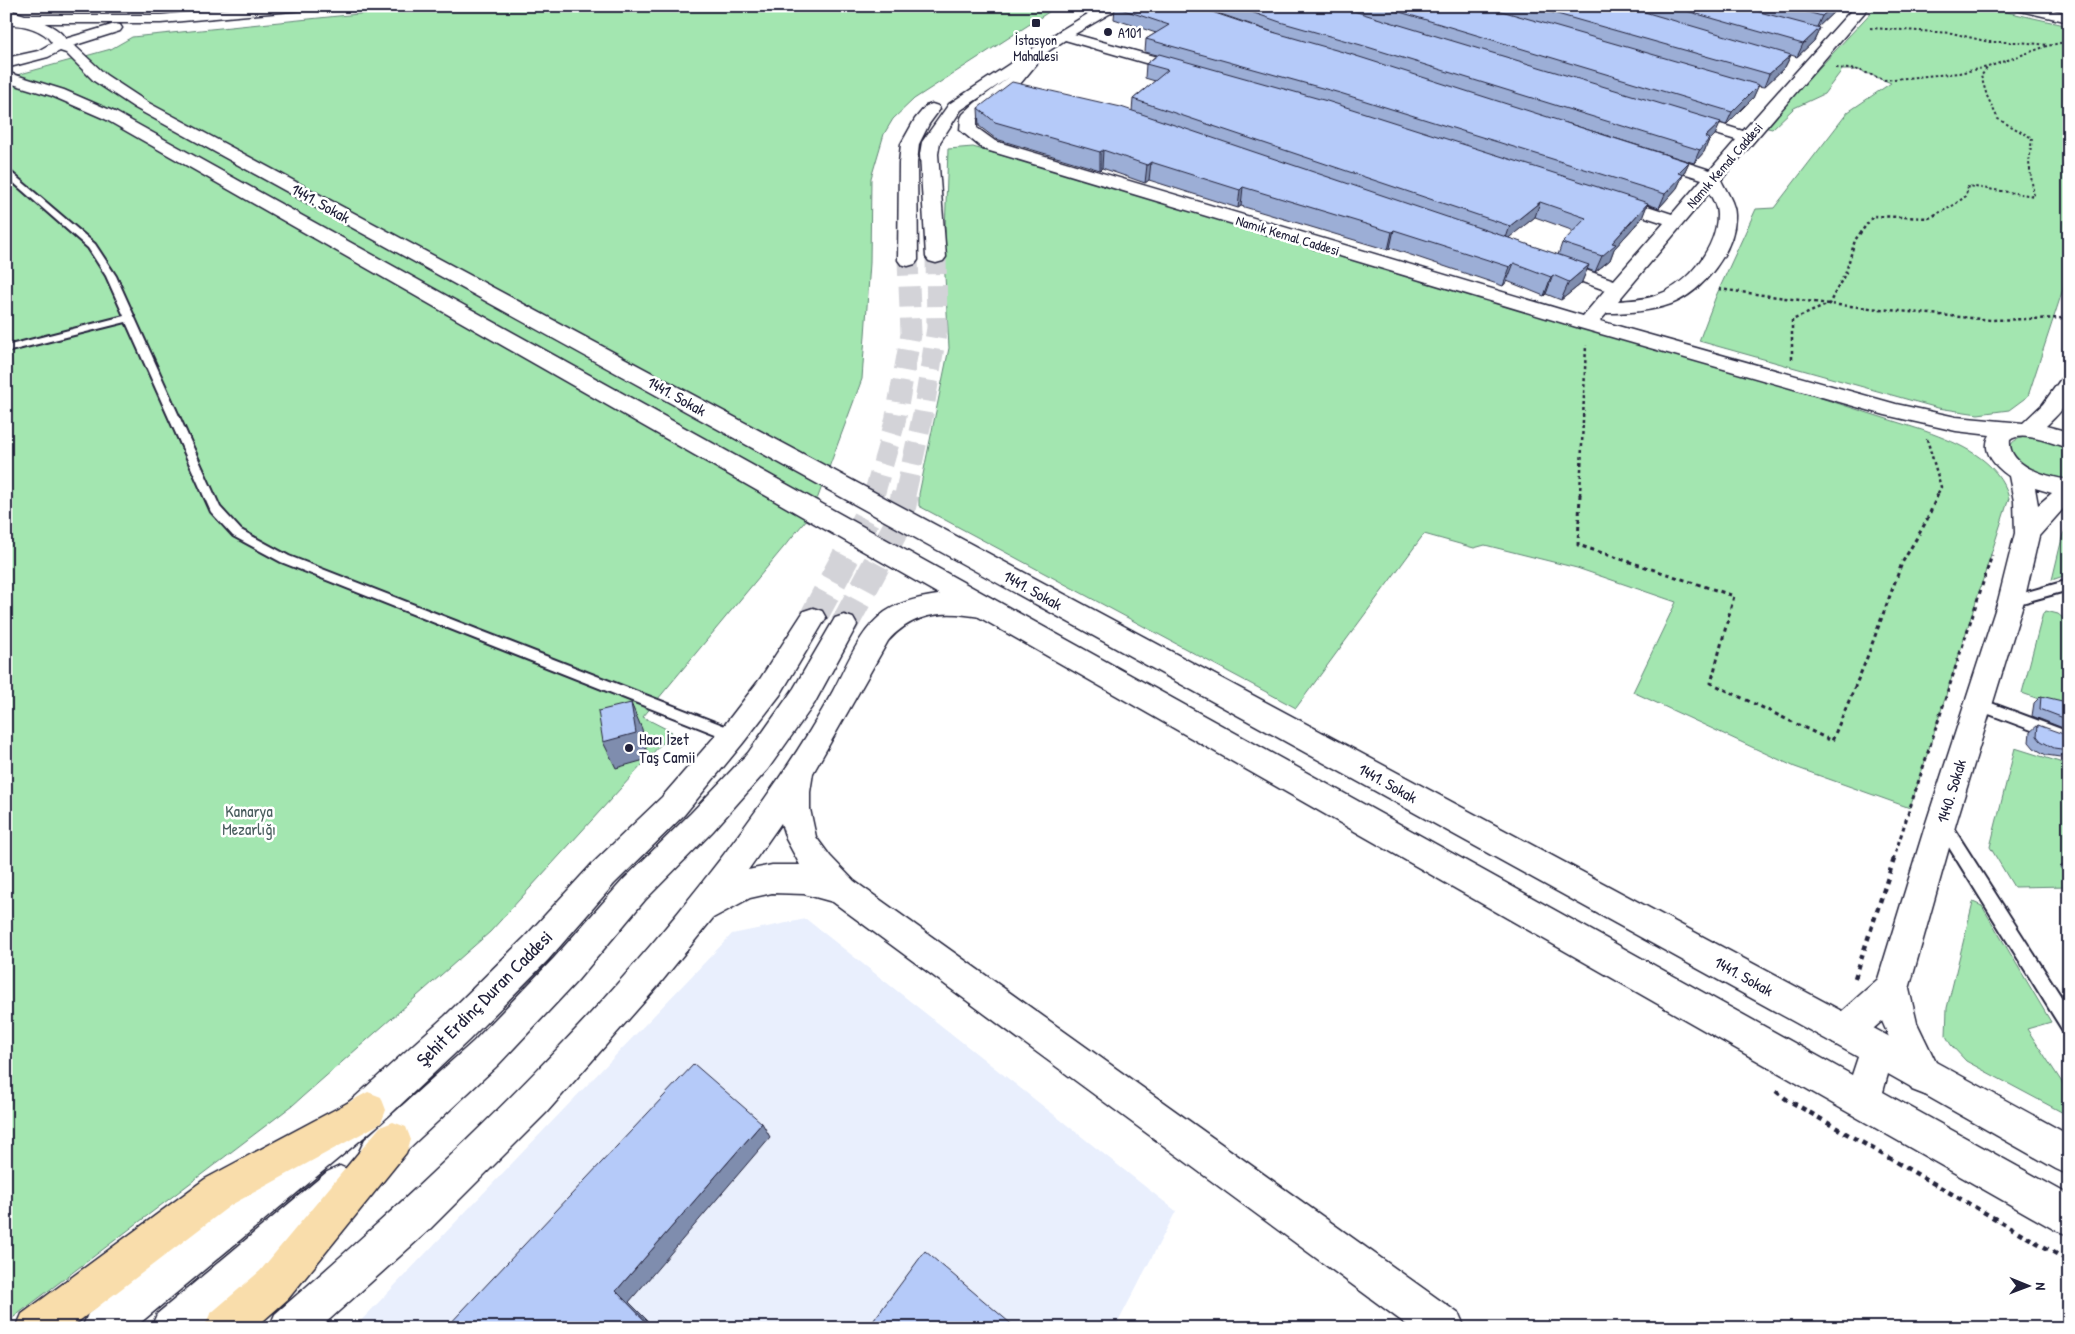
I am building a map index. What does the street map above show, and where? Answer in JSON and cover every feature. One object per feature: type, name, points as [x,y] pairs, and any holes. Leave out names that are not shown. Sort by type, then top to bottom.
[{"type":"main road","points":[[36,1328],[218,1192],[368,1110]]},
{"type":"main road","points":[[224,1328],[274,1285],[393,1140]]},
{"type":"street","points":[[12,18],[161,19],[303,6]]},
{"type":"street","points":[[908,260],[908,163],[910,144],[921,123],[940,101],[1081,6]]},
{"type":"street","points":[[936,257],[929,154],[931,142],[955,107],[1063,35],[1107,9],[1116,6]]},
{"type":"street","name":"Namık Kemal Caddesi","points":[[1587,324],[1808,67],[1863,6]]},
{"type":"street","points":[[2017,6],[2069,18]]},
{"type":"street","name":"1441. Sokak","points":[[12,18],[52,34],[59,40],[60,45],[71,50],[100,78],[140,105],[1845,1031],[2069,1156]]},
{"type":"street","points":[[6,63],[43,54],[60,45],[107,30],[161,19]]},
{"type":"street","points":[[1813,34],[1832,40]]},
{"type":"street","points":[[1063,35],[1206,76]]},
{"type":"street","points":[[1033,87],[1014,81],[1043,48]]},
{"type":"street","points":[[1789,61],[1808,67]]},
{"type":"street","name":"1441. Sokak","points":[[6,77],[58,93],[111,116],[2069,1216]]},
{"type":"street","name":"Namık Kemal Caddesi","points":[[1014,81],[981,106],[969,118],[968,130],[989,145],[1918,423]]},
{"type":"street","points":[[1762,93],[1781,99]]},
{"type":"street","points":[[1663,112],[1747,138]]},
{"type":"street","points":[[1602,307],[1634,307],[1664,300],[1687,286],[1705,268],[1722,238],[1726,214],[1713,178],[1635,152]]},
{"type":"street","points":[[1590,194],[1676,221]]},
{"type":"street","points":[[1533,259],[1618,288]]},
{"type":"street","points":[[2027,533],[2026,501],[2015,468],[2002,457],[1998,448],[1999,439],[2005,433],[2023,430],[2042,420],[2068,391]]},
{"type":"street","points":[[1918,423],[1956,424],[2046,432],[2069,441]]},
{"type":"street","points":[[1918,423],[1973,442],[2015,468],[2044,483],[2069,488]]},
{"type":"street","points":[[2027,533],[2054,503],[2069,493]]},
{"type":"street","name":"1440. Sokak","points":[[1892,988],[1941,823],[2011,601],[2027,533]]},
{"type":"street","points":[[289,1328],[440,1194],[538,1097],[621,1006],[691,920],[751,841],[801,767],[842,700],[878,635],[886,626],[909,611],[931,605],[955,604],[988,609]]},
{"type":"street","name":"Şehit Erdinç Duran Caddesi","points":[[102,1328],[368,1110],[457,1028],[536,949],[603,874],[673,806],[733,735],[770,687],[813,618]]},
{"type":"street","points":[[171,1328],[393,1140],[486,1053],[566,969],[634,890],[702,822],[758,761],[804,696],[844,625]]},
{"type":"street","points":[[801,767],[794,799],[794,816],[798,832],[816,864],[843,891],[1445,1328]]},
{"type":"street","points":[[691,920],[727,892],[746,883],[767,878],[805,879],[843,891]]},
{"type":"street","points":[[1845,1031],[1892,988]]},
{"type":"street","points":[[1892,988],[1900,1026],[1925,1076]]},
{"type":"street","points":[[1862,1100],[1878,1049]]},
{"type":"lane","points":[[6,170],[92,246],[111,276],[215,509],[237,533],[285,559],[733,735]]},
{"type":"lane","points":[[6,349],[130,318]]},
{"type":"lane","points":[[2011,601],[2069,585]]},
{"type":"lane","points":[[1978,704],[2069,738]]},
{"type":"lane","points":[[1941,823],[2069,1026]]},
{"type":"path","points":[[1870,28],[1952,33],[1989,42],[2020,42],[2048,45]]},
{"type":"path","points":[[1834,68],[1859,70],[1884,80],[1959,73],[1988,67],[2048,45],[2069,41]]},
{"type":"path","points":[[1792,361],[1792,320],[1829,304],[1846,272],[1855,240],[1873,216],[1929,218],[1951,207],[1966,196],[1968,186],[2034,196],[2028,163],[2032,138],[1998,119],[1986,96],[1982,76],[1988,67]]},
{"type":"path","points":[[1719,289],[1829,304],[1991,320],[2065,318]]},
{"type":"path","points":[[1587,324],[1578,545],[1734,596],[1711,683],[1832,741],[1865,663],[1902,563],[1926,522],[1941,487],[1918,423]]},
{"type":"path","points":[[1854,983],[1993,552]]},
{"type":"path","points":[[1771,1087],[1786,1099],[2069,1261]]},
{"type":"shaded area","points":[[806,919],[1176,1211],[1115,1328],[354,1328],[732,934]]},
{"type":"green space","name":"Kanarya Mezarlığı","points":[[437,6],[522,6],[519,8],[542,6],[1058,6],[914,99],[893,119],[884,134],[871,178],[870,263],[862,379],[812,513],[643,717],[672,732],[490,932],[293,1105],[6,1323],[6,78],[111,49],[132,37]]},
{"type":"green space","points":[[1877,6],[1980,6],[2069,26],[2069,271],[2028,396],[2009,410],[1978,414],[1938,408],[1699,341],[1716,296],[1756,209],[1774,208],[1848,112],[1891,83],[1859,70],[1842,70],[1824,94],[1794,108],[1772,129],[1764,127]]},
{"type":"green space","points":[[973,147],[1587,324],[1925,431],[1951,441],[1976,455],[1996,473],[2004,484],[2009,498],[1910,808],[1795,767],[1633,692],[1676,602],[1577,568],[1485,545],[1474,548],[1424,534],[1296,708],[919,506],[919,494],[949,348],[944,258],[948,149]]},
{"type":"green space","points":[[2033,436],[2069,447],[2069,481],[2045,477],[2028,468],[2014,455],[2011,449],[2012,443],[2019,439]]},
{"type":"green space","points":[[2069,525],[2069,574],[2052,580],[2063,534]]},
{"type":"green space","points":[[2046,611],[2058,614],[2069,623],[2069,710],[2022,693],[2043,613]]},
{"type":"green space","points":[[2015,748],[2069,765],[2069,886],[2014,887],[1990,847]]},
{"type":"green space","points":[[1973,902],[1982,906],[2051,1022],[2027,1029],[2069,1093],[2069,1116],[1966,1061],[1951,1045],[1946,1036],[1947,1008]]},
{"type":"building","points":[[1116,6],[1194,6],[1689,162],[1678,173],[1683,175],[1665,194],[1340,93],[1146,39],[1169,25]]},
{"type":"building","points":[[1234,6],[1337,6],[1721,122],[1705,137],[1709,139],[1700,150],[1361,45],[1280,22]]},
{"type":"building","points":[[1380,6],[1484,6],[1759,85],[1732,112]]},
{"type":"building","points":[[1529,6],[1624,6],[1791,55],[1769,74]]},
{"type":"building","points":[[1669,6],[1737,6],[1820,28],[1803,44]]},
{"type":"building","points":[[1785,6],[1833,6],[1822,16]]},
{"type":"building","points":[[1159,54],[1327,101],[1648,203],[1612,243],[1616,244],[1602,256],[1562,243],[1586,218],[1540,202],[1510,226],[1133,99],[1168,70],[1146,64]]},
{"type":"building","points":[[1012,82],[1121,107],[1589,265],[1569,282],[1514,263],[1510,267],[1394,230],[1392,232],[1243,187],[1240,190],[1151,162],[1147,165],[1103,150],[1100,152],[995,122],[978,108]]},
{"type":"building","points":[[2041,696],[2062,701],[2069,706],[2069,720],[2040,709]]},
{"type":"building","points":[[631,703],[636,733],[603,742],[598,711]]},
{"type":"building","points":[[2038,725],[2069,736],[2068,750],[2054,748],[2041,741],[2037,736]]},
{"type":"building","points":[[694,1064],[762,1123],[616,1291],[652,1328],[446,1328]]},
{"type":"building","points":[[925,1251],[1016,1328],[868,1328]]},
{"type":"tunnel","points":[[905,495],[923,414],[937,328],[936,257]]},
{"type":"tunnel","points":[[874,495],[895,422],[911,334],[908,260]]},
{"type":"tunnel","points":[[813,618],[868,515],[874,494]]},
{"type":"tunnel","points":[[844,625],[898,524],[905,494]]},
{"type":"place","name":"İstasyon Mahallesi","points":[[1036,23]]},
{"type":"place","name":"A101","points":[[1108,32]]},
{"type":"place","name":"Hacı İzet Taş Camii","points":[[629,748]]}]
